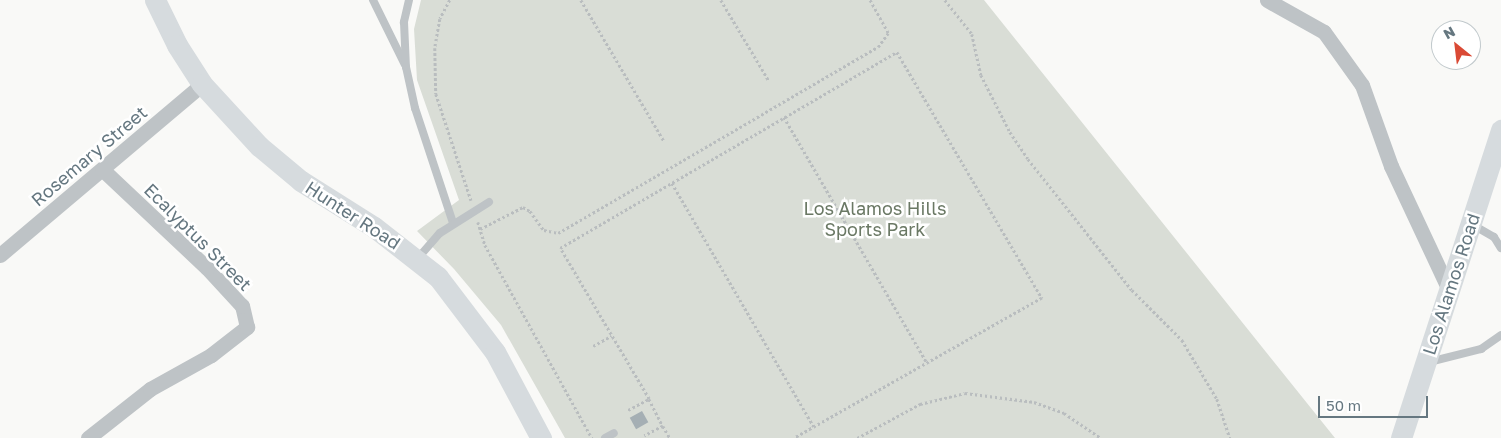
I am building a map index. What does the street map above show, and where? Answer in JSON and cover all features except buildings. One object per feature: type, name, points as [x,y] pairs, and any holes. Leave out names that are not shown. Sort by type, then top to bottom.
[{"type":"street","name":"Hunter Road","points":[[155,0],[177,45],[202,84],[258,146],[301,181],[418,258],[438,277],[495,352],[541,438]]},
{"type":"street","points":[[1267,0],[1324,32],[1362,85],[1392,166],[1450,290]]},
{"type":"street","name":"Rosemary Street","points":[[0,255],[202,84]]},
{"type":"street","name":"Los Alamos Road","points":[[1401,438],[1501,130]]},
{"type":"street","name":"Ecalyptus Street","points":[[88,438],[150,389],[211,355],[248,327],[242,306],[207,268],[102,169]]},
{"type":"lane","points":[[372,0],[406,67]]},
{"type":"lane","points":[[409,0],[404,22],[406,67],[415,108],[453,223]]},
{"type":"lane","points":[[418,258],[453,223],[489,202]]},
{"type":"lane","points":[[1471,224],[1494,237],[1501,248]]},
{"type":"lane","points":[[1426,363],[1481,349],[1501,335]]},
{"type":"lane","points":[[605,438],[614,433]]},
{"type":"path","points":[[450,0],[440,20],[435,48],[436,94],[485,245],[592,438]]},
{"type":"path","points":[[581,0],[664,141]]},
{"type":"path","points":[[721,0],[769,81]]},
{"type":"path","points":[[480,228],[523,207],[530,210],[544,230],[558,233],[878,47],[888,33],[870,0]]},
{"type":"path","points":[[945,0],[972,34],[981,75],[1015,139],[1132,290],[1182,340],[1217,399],[1230,438]]},
{"type":"path","points":[[670,438],[560,248],[897,52],[1042,298],[795,438]]},
{"type":"path","points":[[784,117],[927,363]]},
{"type":"path","points":[[672,183],[814,427]]},
{"type":"path","points":[[593,346],[611,336]]},
{"type":"path","points":[[857,438],[920,404],[965,393],[1034,402],[1064,413],[1101,438]]},
{"type":"path","points":[[628,410],[648,399]]},
{"type":"path","points":[[644,436],[663,426]]},
{"type":"green space","name":"Los Alamos Hills Sports Park","points":[[421,0],[984,0],[1335,438],[565,438],[501,325],[454,269],[417,231],[459,200],[417,80],[414,29]]}]
